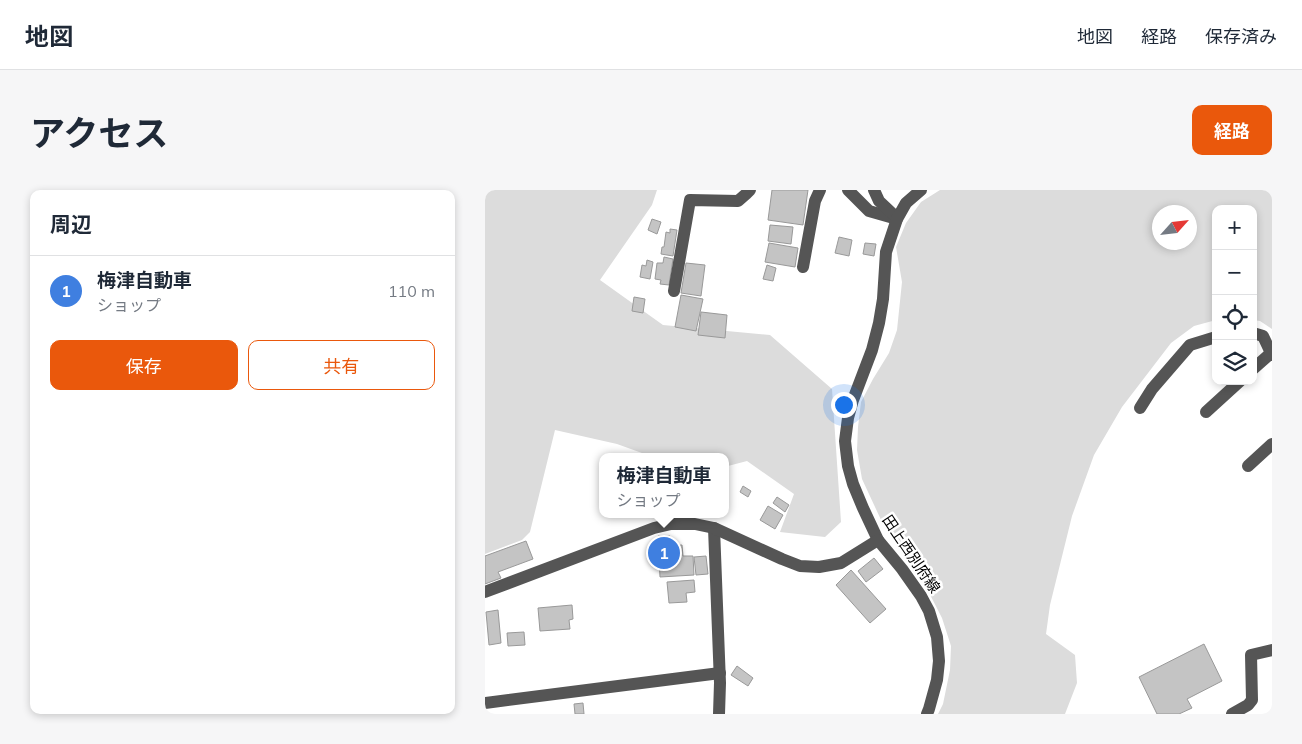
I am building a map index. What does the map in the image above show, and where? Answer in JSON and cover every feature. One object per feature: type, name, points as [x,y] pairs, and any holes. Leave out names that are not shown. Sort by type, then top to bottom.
[{"type":"street","points":[[674,291],[690,200],[738,200],[750,190]]},
{"type":"street","points":[[803,267],[815,201],[820,190]]},
{"type":"street","points":[[849,190],[869,211],[897,219]]},
{"type":"street","points":[[874,190],[879,201],[897,219]]},
{"type":"street","name":"田上西別府線","points":[[921,190],[907,203],[897,219],[886,252],[883,299],[879,323],[873,350],[853,400],[845,441],[848,466],[853,484],[878,540],[921,596],[929,611],[937,637],[939,661],[937,680],[927,714]]},
{"type":"street","points":[[1257,334],[1263,336],[1271,354],[1257,366]]},
{"type":"street","points":[[1140,408],[1152,390],[1190,345],[1212,338]]},
{"type":"street","points":[[1205,412],[1235,385]]},
{"type":"street","points":[[1248,466],[1272,444]]},
{"type":"street","points":[[485,592],[654,528],[671,524],[695,524],[714,528],[800,566],[819,567],[841,562],[878,540]]},
{"type":"street","points":[[714,528],[720,673],[719,714]]},
{"type":"street","points":[[1232,714],[1248,706],[1252,700],[1251,655],[1272,650]]},
{"type":"street","points":[[485,703],[720,673]]},
{"type":"shaded area","points":[[485,190],[657,190],[652,205],[600,280],[663,325],[770,335],[832,389],[841,522],[825,537],[780,532],[794,494],[747,461],[729,466],[729,453],[642,453],[617,444],[555,430],[530,532],[522,540],[485,554]]},
{"type":"shaded area","points":[[940,190],[1272,190],[1272,329],[1257,321],[1257,205],[1212,205],[1212,321],[1194,326],[1171,343],[1122,407],[1094,455],[1072,516],[1050,605],[1046,634],[1075,655],[1077,683],[1065,714],[938,714],[943,704],[950,670],[951,646],[942,618],[923,581],[882,522],[862,479],[857,450],[861,402],[889,353],[897,330],[902,282],[896,247],[906,223],[921,202]]},
{"type":"building","points":[[772,190],[808,190],[803,225],[768,220]]},
{"type":"building","points":[[652,219],[661,222],[657,234],[648,230]]},
{"type":"building","points":[[770,225],[793,227],[791,244],[768,241]]},
{"type":"building","points":[[670,229],[677,230],[673,256],[661,254],[666,232],[670,233]]},
{"type":"building","points":[[839,237],[852,240],[849,256],[835,253]]},
{"type":"building","points":[[769,243],[798,248],[795,267],[765,262]]},
{"type":"building","points":[[865,243],[876,244],[874,256],[863,254]]},
{"type":"building","points":[[664,257],[673,259],[669,285],[660,284],[661,280],[655,279],[657,263],[663,263]]},
{"type":"building","points":[[647,260],[653,262],[650,279],[640,277],[642,265],[646,266]]},
{"type":"building","points":[[686,263],[705,265],[701,296],[681,293]]},
{"type":"building","points":[[767,265],[776,268],[773,281],[763,279]]},
{"type":"building","points":[[681,295],[703,299],[696,331],[675,327]]},
{"type":"building","points":[[634,297],[645,299],[643,313],[632,311]]},
{"type":"building","points":[[701,312],[727,315],[725,338],[698,335]]},
{"type":"building","points":[[743,486],[751,491],[748,497],[740,492]]},
{"type":"building","points":[[777,497],[789,505],[785,512],[773,503]]},
{"type":"building","points":[[768,506],[783,515],[775,529],[760,520]]},
{"type":"building","points":[[658,536],[670,536],[670,546],[682,545],[683,556],[693,556],[694,575],[660,577]]},
{"type":"building","points":[[526,541],[533,559],[498,572],[501,578],[485,584],[485,556]]},
{"type":"building","points":[[706,556],[708,574],[696,575],[694,557]]},
{"type":"building","points":[[874,558],[883,569],[866,582],[858,571]]},
{"type":"building","points":[[851,570],[886,609],[870,623],[836,585]]},
{"type":"building","points":[[694,580],[695,592],[686,593],[687,602],[669,603],[667,582]]},
{"type":"building","points":[[572,605],[573,619],[569,620],[570,629],[540,631],[538,608]]},
{"type":"building","points":[[498,610],[501,643],[489,645],[486,612]]},
{"type":"building","points":[[524,632],[525,645],[508,646],[507,633]]},
{"type":"building","points":[[1204,644],[1222,681],[1187,699],[1192,708],[1179,714],[1157,714],[1139,677]]},
{"type":"building","points":[[737,666],[753,678],[748,686],[731,675]]},
{"type":"building","points":[[583,703],[584,714],[575,714],[574,704]]},
{"type":"place","name":"梅津自動車","points":[[664,553]]}]
